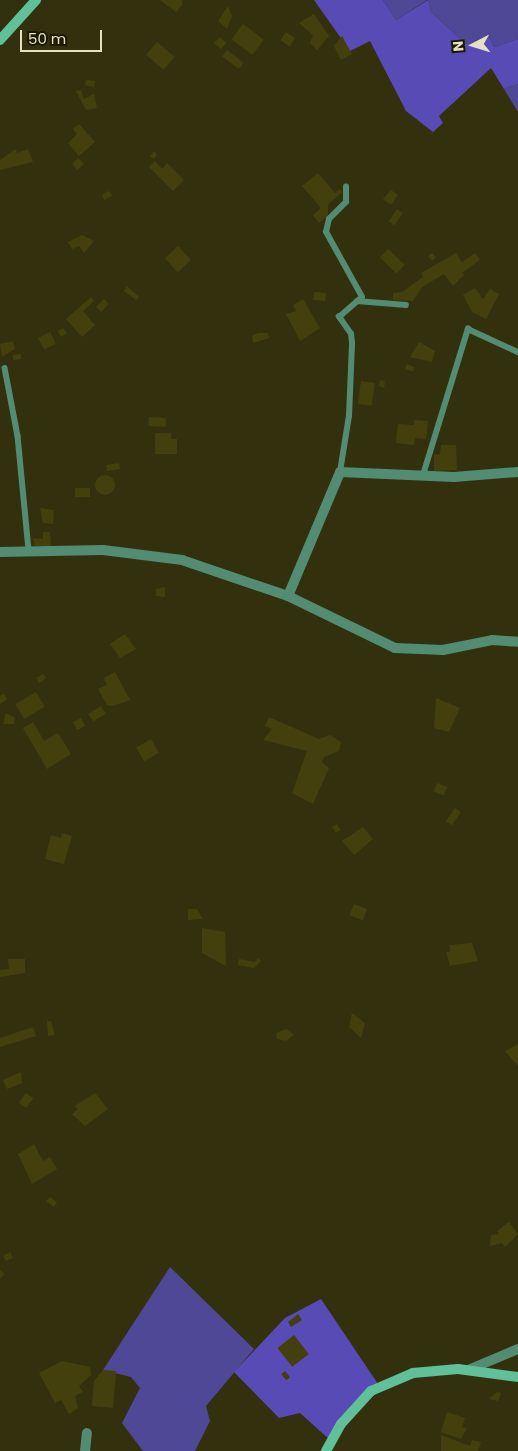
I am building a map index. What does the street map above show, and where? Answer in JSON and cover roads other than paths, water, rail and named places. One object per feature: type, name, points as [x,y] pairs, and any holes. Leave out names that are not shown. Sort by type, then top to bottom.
[{"type":"main road","points":[[0,40],[36,0]]},
{"type":"main road","points":[[326,1451],[340,1424],[371,1391],[413,1374],[468,1370],[518,1377]]},
{"type":"street","points":[[288,596],[340,472],[423,475],[518,472]]},
{"type":"street","points":[[0,552],[151,554],[288,596],[395,648],[443,650],[492,640],[518,642]]},
{"type":"street","points":[[468,1370],[518,1349]]},
{"type":"street","points":[[85,1451],[87,1433]]},
{"type":"lane","points":[[340,472],[349,416],[352,343],[351,334],[340,317],[358,301],[361,290],[326,232],[329,218],[346,202],[346,187]]},
{"type":"lane","points":[[358,301],[406,305]]},
{"type":"lane","points":[[423,475],[468,329],[518,352]]},
{"type":"lane","points":[[5,368],[18,436],[29,551]]}]
